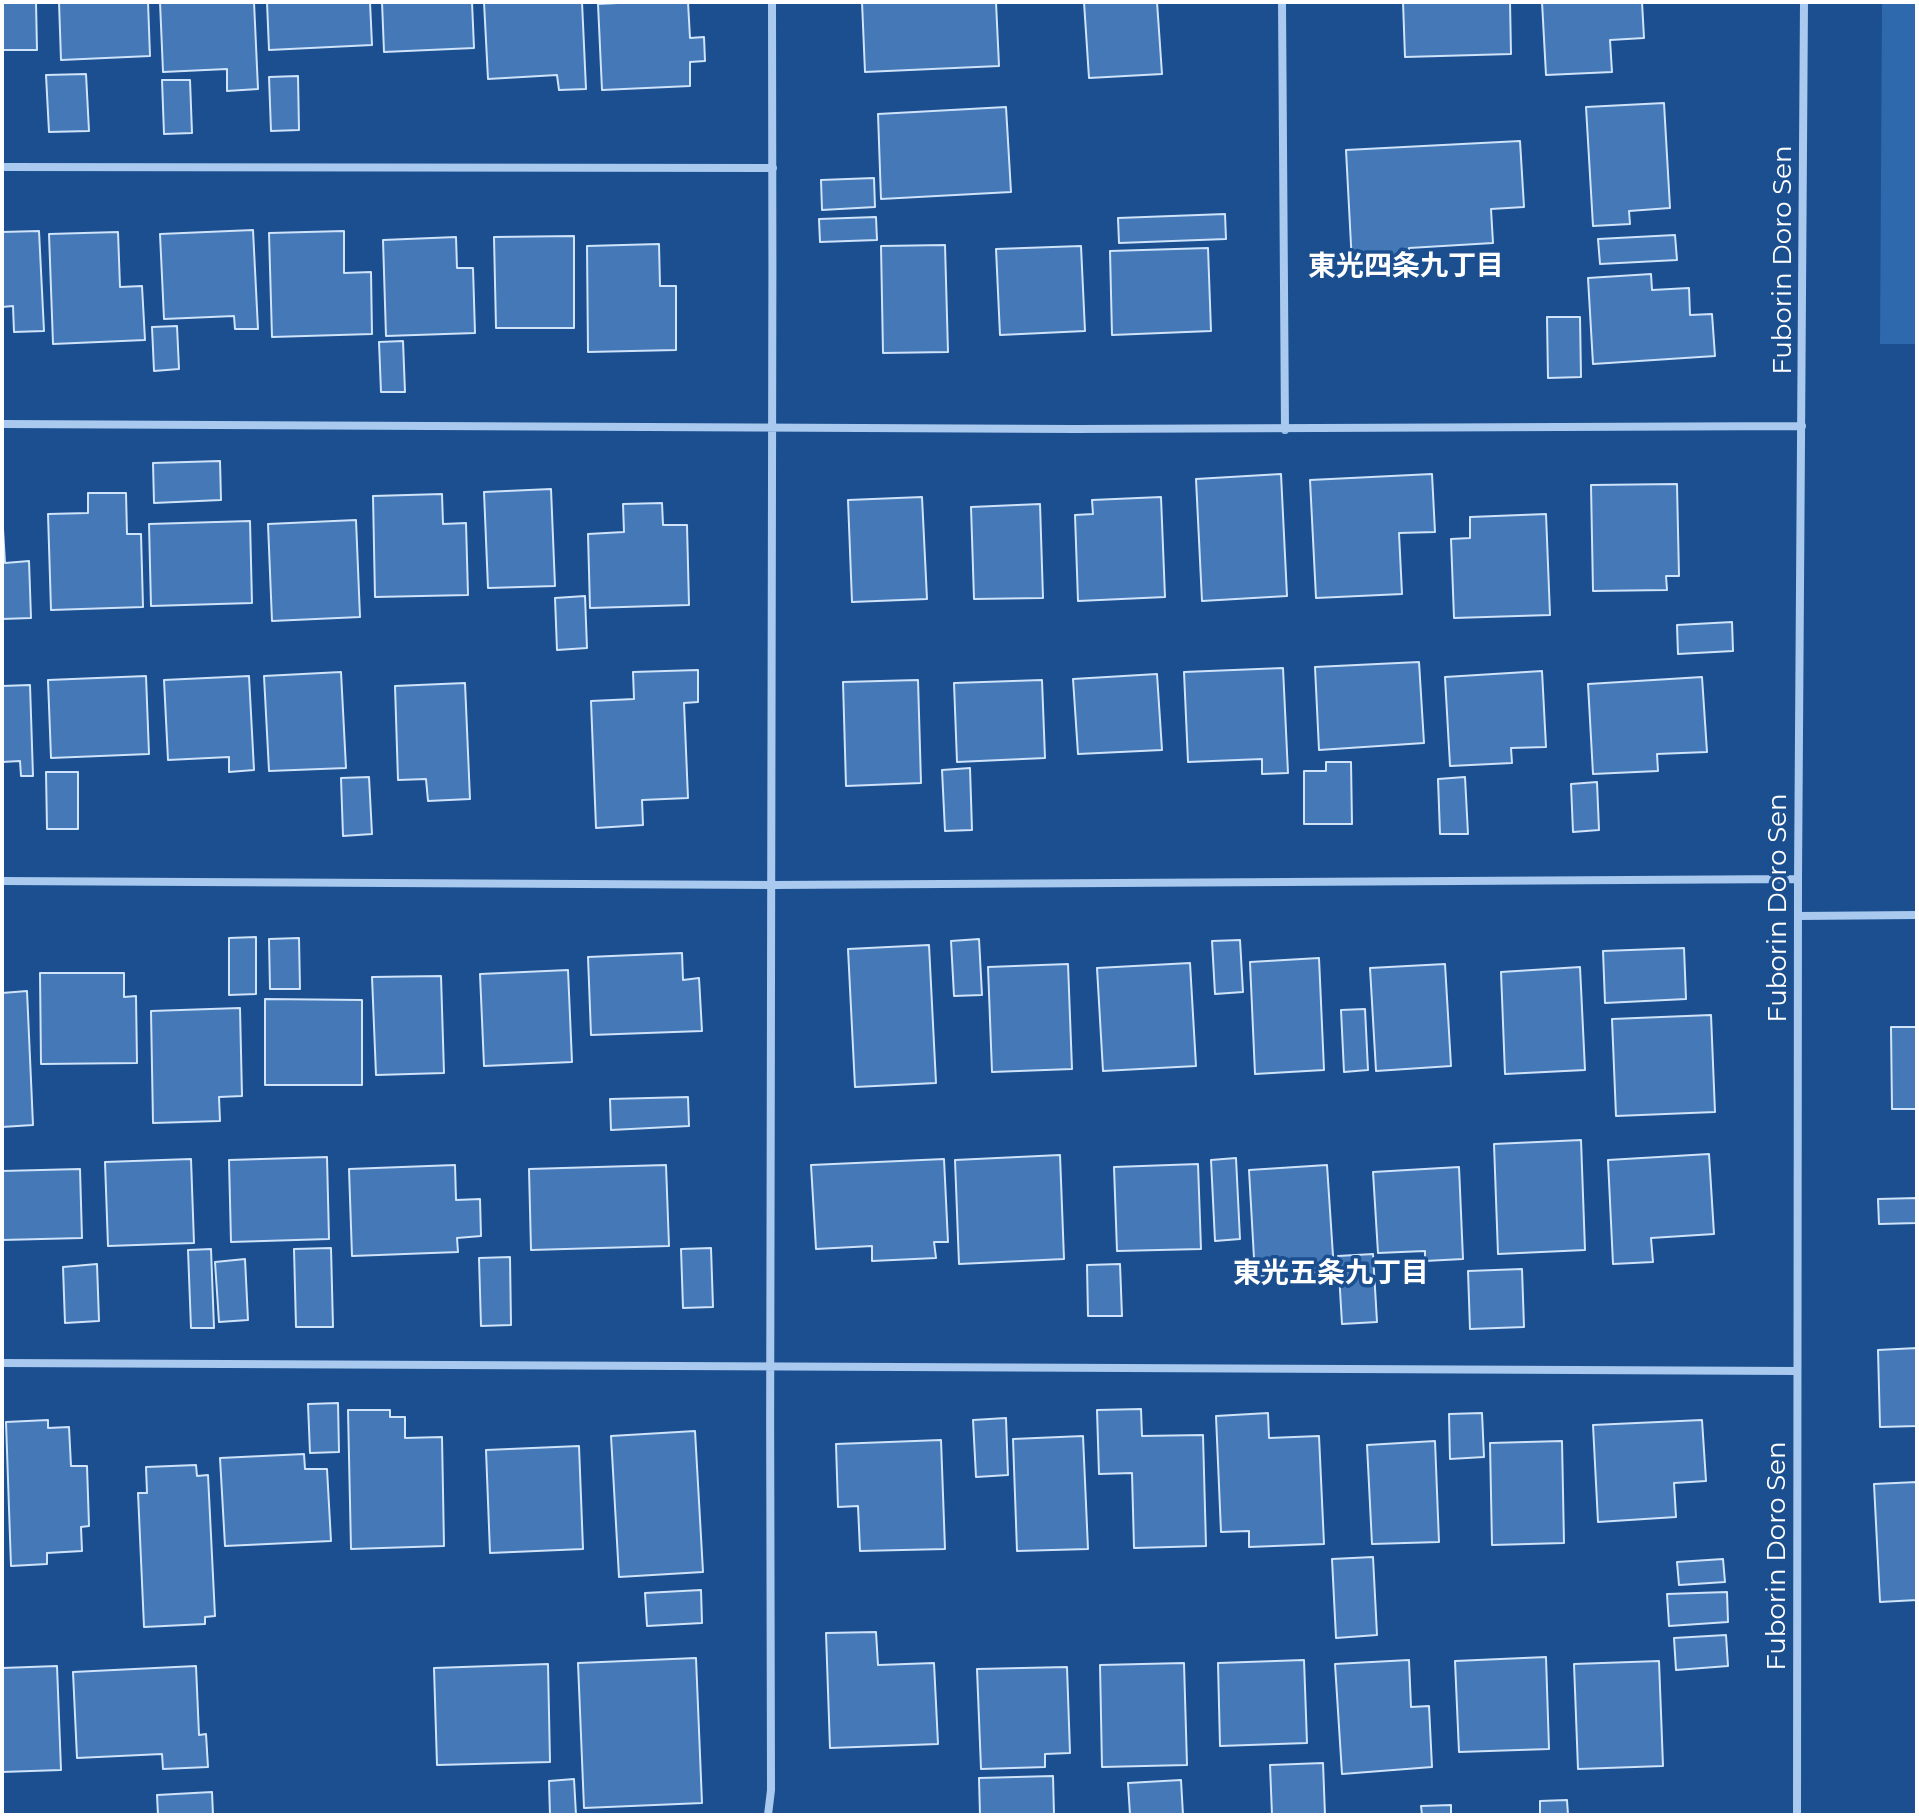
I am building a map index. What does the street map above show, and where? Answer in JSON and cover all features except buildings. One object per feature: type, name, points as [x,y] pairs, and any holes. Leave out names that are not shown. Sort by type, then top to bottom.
[{"type":"street","points":[[768,1815],[771,1790],[769,1365],[773,885],[772,2]]},
{"type":"street","points":[[1282,2],[1285,430]]},
{"type":"street","name":"Fuborin Doro Sen","points":[[1797,1815],[1798,879],[1804,2]]},
{"type":"street","points":[[2,167],[773,168]]},
{"type":"street","points":[[2,424],[771,430],[1802,426]]},
{"type":"street","points":[[2,881],[773,885],[1798,879]]},
{"type":"street","points":[[1798,916],[1917,915]]},
{"type":"street","points":[[2,1363],[1797,1371]]},
{"type":"shaded area","points":[[1882,2],[1917,2],[1917,344],[1880,344]]},
{"type":"district","name":"東光四条九丁目","points":[[1406,267]]},
{"type":"district","name":"東光五条九丁目","points":[[1331,1274]]}]
